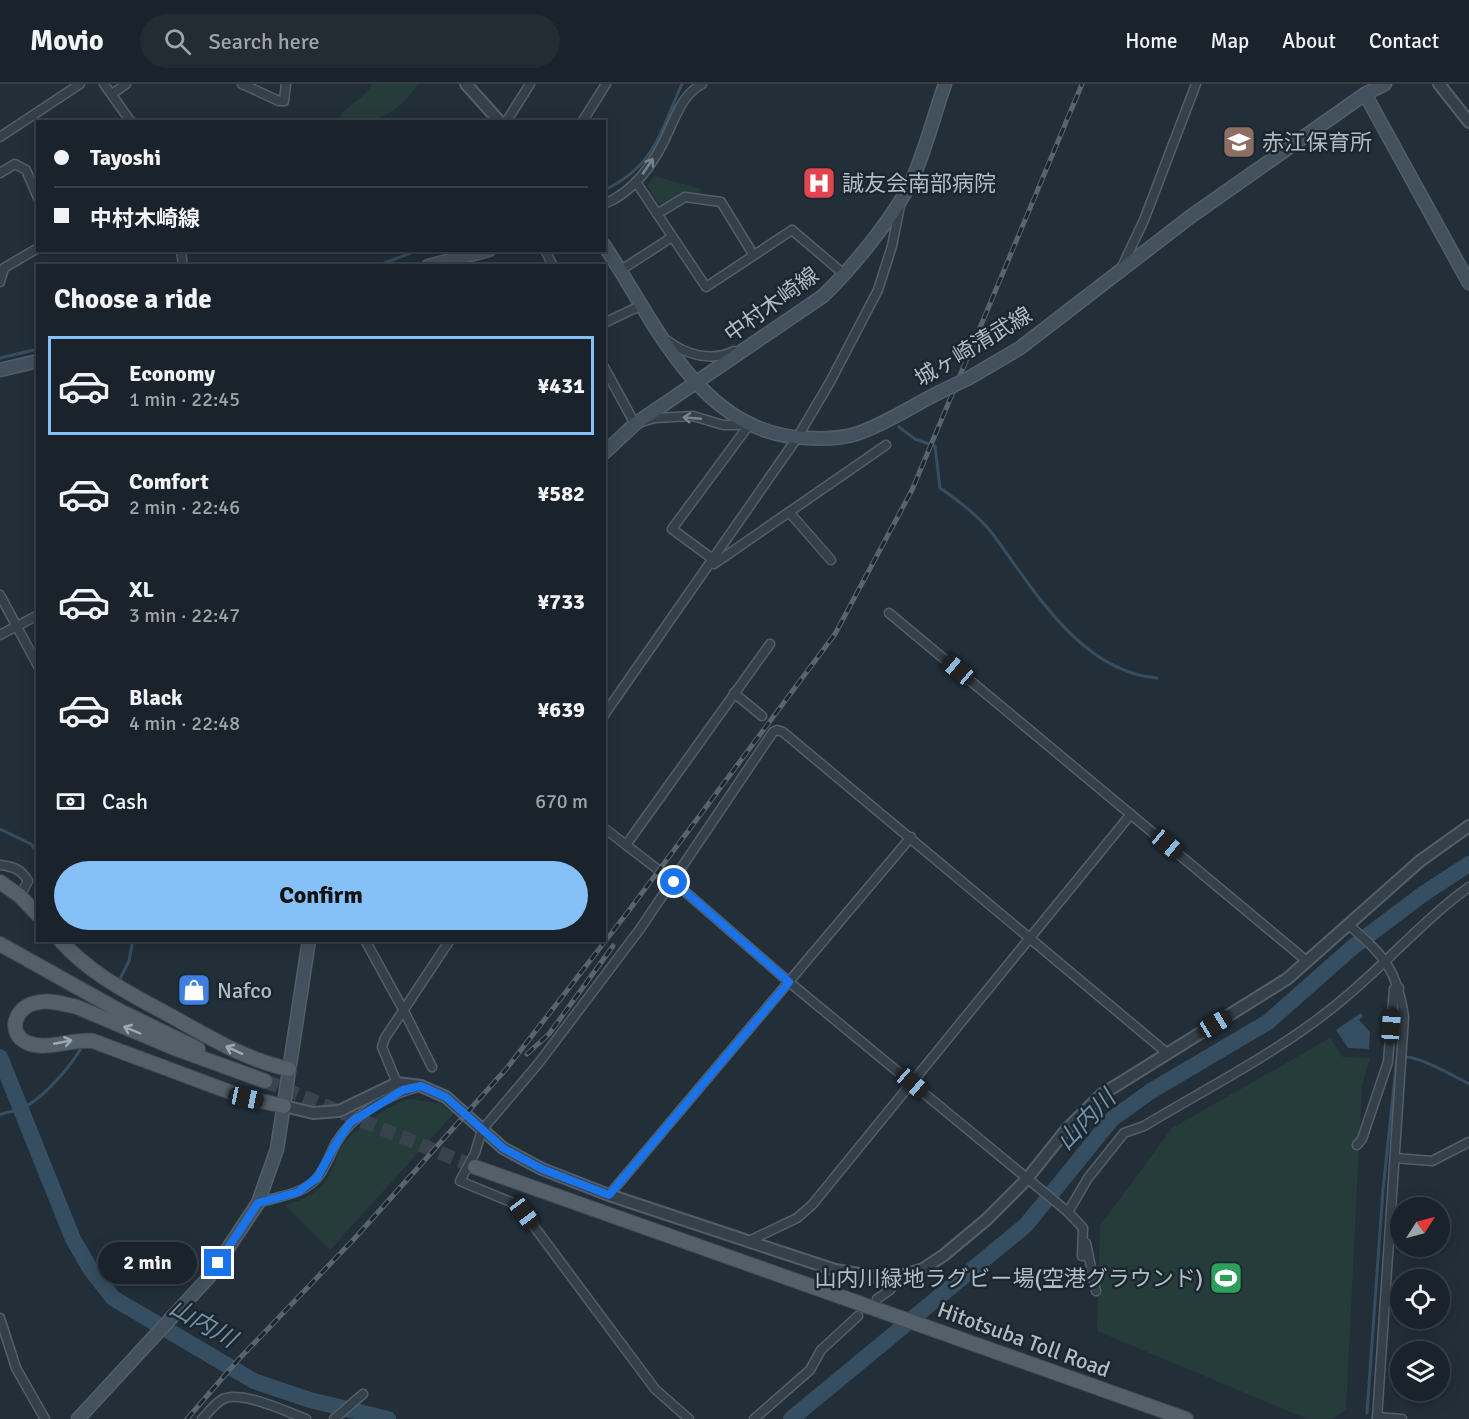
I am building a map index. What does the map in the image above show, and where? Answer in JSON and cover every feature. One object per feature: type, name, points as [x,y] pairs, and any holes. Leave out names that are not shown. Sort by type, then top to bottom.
[{"type":"main road","name":"中村木崎線","points":[[606,451],[634,424],[823,296],[845,275],[901,200],[912,179],[945,84]]},
{"type":"main road","name":"城ヶ崎清武線","points":[[606,248],[663,337],[696,383],[721,409],[748,425],[773,435],[826,439],[856,434],[969,378],[1020,348],[1121,269],[1365,94],[1385,84]]},
{"type":"main road","points":[[1365,94],[1469,283]]},
{"type":"main road","points":[[436,264],[481,252]]},
{"type":"main road","points":[[1,366],[36,361]]},
{"type":"main road","points":[[0,882],[20,896],[36,913]]},
{"type":"main road","points":[[0,933],[120,1011]]},
{"type":"main road","points":[[62,942],[87,967],[131,994],[222,1044],[267,1064],[289,1069]]},
{"type":"main road","points":[[78,1419],[209,1277],[258,1203],[277,1149],[309,942]]},
{"type":"main road","points":[[0,944],[120,1011],[265,1081],[174,1048],[77,1007],[60,1003],[36,1002],[20,1012],[15,1024],[20,1038],[29,1044],[93,1041],[246,1098],[284,1106]]},
{"type":"main road","name":"Hitotsuba Toll Road","points":[[475,1167],[880,1305],[938,1331],[1186,1419]]},
{"type":"street","points":[[0,137],[80,84]]},
{"type":"street","points":[[104,84],[130,120]]},
{"type":"street","points":[[112,94],[126,84]]},
{"type":"street","points":[[242,84],[279,101],[284,101],[286,84]]},
{"type":"street","points":[[466,84],[498,120]]},
{"type":"street","points":[[507,120],[530,84]]},
{"type":"street","points":[[583,120],[606,84]]},
{"type":"street","points":[[606,203],[626,192],[636,182],[669,131],[682,102],[702,84]]},
{"type":"street","points":[[1121,269],[1144,220],[1196,84]]},
{"type":"street","points":[[1439,84],[1469,122]]},
{"type":"street","points":[[0,173],[15,164],[26,170],[36,193]]},
{"type":"street","points":[[636,182],[706,287],[792,230],[845,275]]},
{"type":"street","points":[[657,214],[685,197],[721,202],[753,254]]},
{"type":"street","points":[[606,712],[709,568],[797,438],[830,382],[878,290],[892,246],[901,200]]},
{"type":"street","points":[[621,270],[672,237]]},
{"type":"street","points":[[0,282],[4,268],[36,249]]},
{"type":"street","points":[[606,322],[642,304]]},
{"type":"street","points":[[663,337],[678,349],[703,357],[723,356],[759,340]]},
{"type":"street","points":[[606,371],[634,424],[655,418],[693,416],[723,425],[748,425]]},
{"type":"street","points":[[714,560],[672,529],[748,425]]},
{"type":"street","points":[[709,568],[886,445]]},
{"type":"street","points":[[789,512],[831,560]]},
{"type":"street","points":[[0,595],[36,662]]},
{"type":"street","points":[[889,613],[1308,962]]},
{"type":"street","points":[[0,635],[36,616]]},
{"type":"street","points":[[627,845],[770,644]]},
{"type":"street","points":[[734,693],[762,716]]},
{"type":"street","points":[[689,1419],[656,1389],[524,1213],[513,1203],[460,1181],[475,1153],[482,1130],[538,1064],[674,882],[773,732],[777,730],[910,837],[1167,1053]]},
{"type":"street","points":[[751,1240],[797,1218],[812,1205],[1131,814]]},
{"type":"street","points":[[284,1106],[313,1113],[339,1111],[397,1083],[421,1086],[446,1097],[503,1148],[542,1169],[609,1195],[751,1240],[835,1270],[896,1278],[923,1269],[944,1256],[986,1220],[1026,1180],[1066,1130],[1092,1103],[1120,1081],[1260,997],[1308,962],[1352,928],[1420,861],[1469,826]]},
{"type":"street","points":[[606,829],[674,882],[789,982],[1035,1188],[1065,1210],[1083,1228],[1096,1291]]},
{"type":"street","points":[[609,1195],[910,837]]},
{"type":"street","points":[[0,865],[17,868],[24,873],[28,881],[20,896]]},
{"type":"street","points":[[1065,1210],[1124,1133],[1144,1126],[1300,1031],[1342,1001],[1383,957],[1440,908],[1469,887]]},
{"type":"street","points":[[1352,928],[1383,957],[1399,988],[1404,1017],[1377,1418],[1402,1419]]},
{"type":"street","points":[[365,942],[432,1067]]},
{"type":"street","points":[[397,1083],[382,1047],[449,942]]},
{"type":"street","points":[[1358,1145],[1388,1062],[1394,989],[1399,988]]},
{"type":"street","points":[[258,1203],[298,1192],[317,1178],[351,1122],[403,1090],[421,1086]]},
{"type":"street","points":[[1395,1158],[1432,1161],[1469,1142]]},
{"type":"street","points":[[1082,1256],[1083,1228]]},
{"type":"street","points":[[880,1305],[896,1278]]},
{"type":"street","points":[[754,1419],[810,1370],[821,1350],[858,1316]]},
{"type":"street","points":[[0,1318],[16,1368],[45,1419]]},
{"type":"street","points":[[0,1350],[8,1343]]},
{"type":"street","points":[[334,1419],[363,1394]]},
{"type":"street","points":[[202,1419],[225,1398],[265,1403],[306,1419]]},
{"type":"green space","points":[[372,84],[418,84],[402,103],[384,116],[374,120],[338,120]]},
{"type":"green space","points":[[654,176],[701,189],[699,194],[683,193],[663,205],[659,204],[647,186]]},
{"type":"green space","name":"山内川緑地ラグビー場(空港グラウンド)","points":[[1330,1038],[1343,1057],[1370,1058],[1362,1085],[1346,1410],[1332,1419],[1307,1419],[1097,1331],[1100,1226],[1172,1128]]},
{"type":"green space","points":[[410,1099],[438,1103],[454,1113],[330,1250],[285,1205],[301,1200],[320,1188],[329,1175],[342,1146],[355,1131],[383,1111]]},
{"type":"water","points":[[1361,1013],[1363,1016],[1359,1020],[1370,1032],[1369,1049],[1348,1048],[1336,1030]]},
{"type":"waterway","points":[[606,189],[621,181],[646,158],[662,132],[682,84]]},
{"type":"waterway","points":[[381,264],[414,252]]},
{"type":"waterway","points":[[0,358],[36,349]]},
{"type":"waterway","points":[[899,427],[915,439],[935,446],[940,488],[987,526],[1024,578],[1061,624],[1104,661],[1129,672],[1157,678]]},
{"type":"waterway","points":[[0,829],[31,844],[36,850]]},
{"type":"waterway","name":"山内川","points":[[791,1419],[1026,1225],[1112,1119],[1151,1091],[1268,1022],[1354,946],[1423,894],[1469,864]]},
{"type":"waterway","points":[[119,981],[129,961],[133,942]]},
{"type":"waterway","points":[[0,1115],[20,1109],[40,1096],[65,1071],[83,1045]]},
{"type":"waterway","name":"山内川","points":[[0,1057],[73,1239],[91,1270],[113,1298],[254,1381],[310,1400],[388,1419]]},
{"type":"waterway","points":[[1367,1413],[1383,1190],[1397,1057],[1423,1061],[1469,1084]]},
{"type":"tunnel","points":[[265,1081],[475,1167]]},
{"type":"railway","points":[[606,940],[835,634],[912,490],[1082,84]]},
{"type":"railway","points":[[187,1419],[238,1360],[355,1238],[507,1068],[605,942]]},
{"type":"railway","points":[[527,1054],[549,1034],[613,946]]},
{"type":"place","name":"赤江保育所","points":[[1239,142]]},
{"type":"place","name":"誠友会南部病院","points":[[819,183]]},
{"type":"place","name":"Nafco","points":[[194,990]]},
{"type":"place","name":"山内川緑地ラグビー場(空港グラウンド)","points":[[1226,1278]]},
{"type":"route","points":[[218,1263],[258,1203],[276,1196],[298,1192],[317,1178],[351,1122],[403,1090],[421,1086],[446,1097],[503,1148],[542,1169],[609,1195],[789,982],[674,882]]}]
